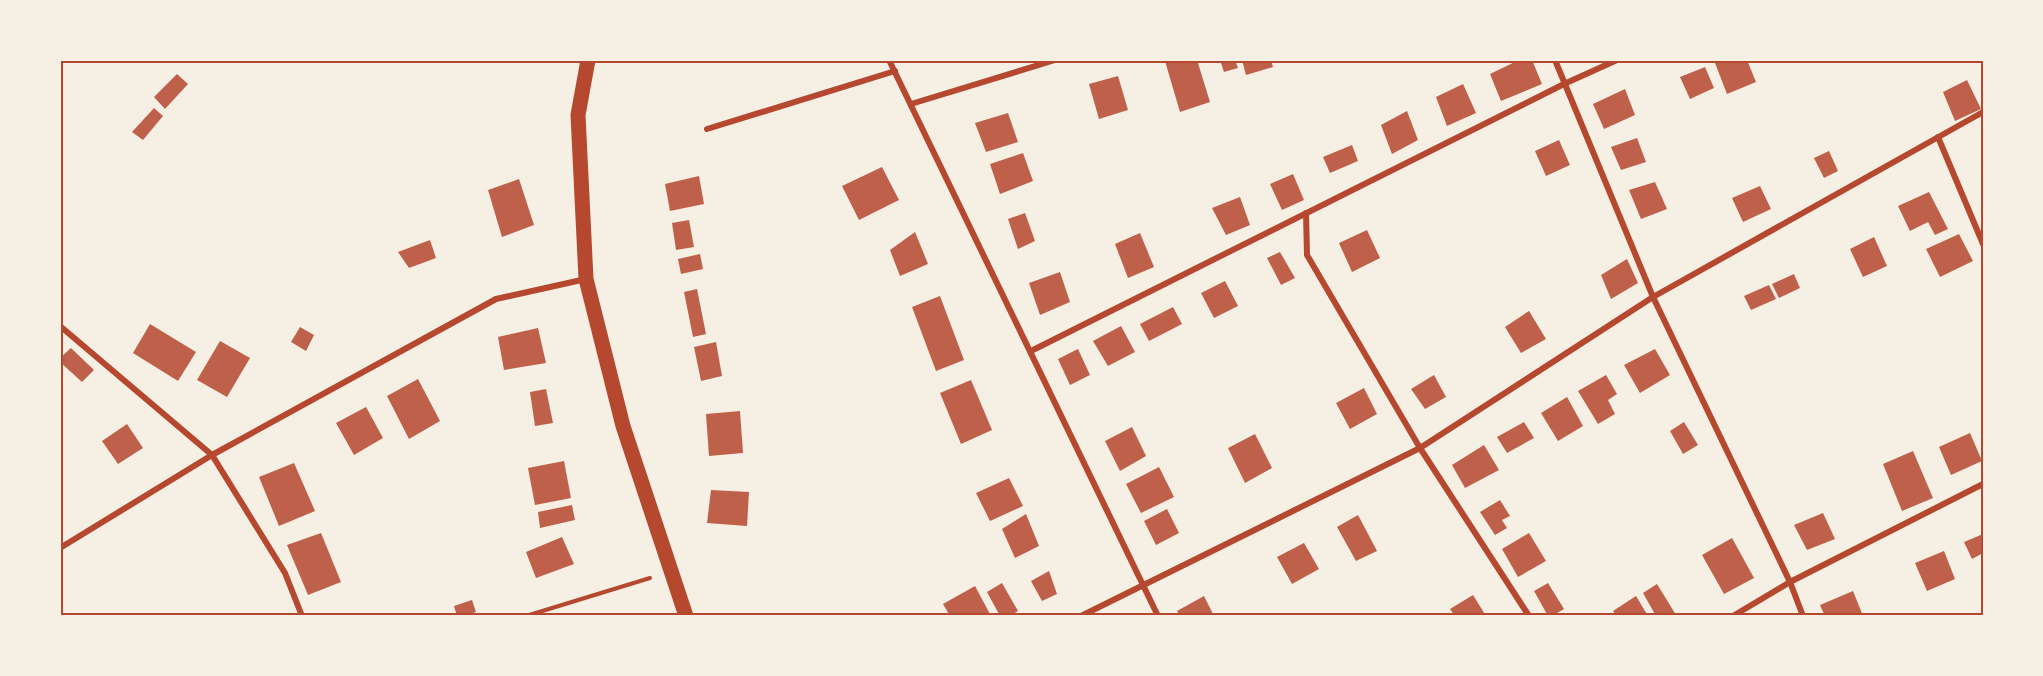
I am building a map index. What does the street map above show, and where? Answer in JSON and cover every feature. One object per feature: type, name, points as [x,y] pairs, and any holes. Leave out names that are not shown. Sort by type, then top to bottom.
[{"type":"main road","points":[[588,60],[578,115],[586,279],[623,426],[686,616]]},
{"type":"street","points":[[890,60],[1158,616]]},
{"type":"street","points":[[911,104],[1055,60]]},
{"type":"street","points":[[1555,60],[1653,297],[1790,582],[1803,616]]},
{"type":"street","points":[[1031,351],[1564,84],[1617,60]]},
{"type":"street","points":[[707,129],[895,71]]},
{"type":"street","points":[[1081,616],[1420,448],[1653,297],[1983,112]]},
{"type":"street","points":[[1938,137],[1983,244]]},
{"type":"street","points":[[1306,213],[1307,255],[1420,448],[1529,616]]},
{"type":"street","points":[[60,548],[213,455],[495,299],[586,279]]},
{"type":"street","points":[[60,326],[213,455],[285,573],[302,616]]},
{"type":"street","points":[[1733,616],[1790,582],[1983,484]]},
{"type":"path","points":[[526,616],[671,572]]},
{"type":"building","points":[[1197,60],[1210,102],[1180,112],[1165,61]]},
{"type":"building","points":[[1220,60],[1235,60],[1238,68],[1224,72]]},
{"type":"building","points":[[1242,60],[1271,60],[1273,67],[1246,75]]},
{"type":"building","points":[[1519,60],[1532,60],[1542,84],[1501,101],[1490,74]]},
{"type":"building","points":[[1722,60],[1747,60],[1756,82],[1727,94],[1715,63]]},
{"type":"building","points":[[1705,67],[1714,88],[1690,99],[1680,77]]},
{"type":"building","points":[[177,74],[188,84],[165,109],[154,97]]},
{"type":"building","points":[[1118,76],[1128,110],[1099,119],[1089,84]]},
{"type":"building","points":[[1967,80],[1981,109],[1955,121],[1943,92]]},
{"type":"building","points":[[1463,84],[1476,113],[1447,126],[1436,97]]},
{"type":"building","points":[[1625,89],[1635,115],[1604,129],[1593,104]]},
{"type":"building","points":[[154,108],[163,116],[143,140],[132,132]]},
{"type":"building","points":[[1407,111],[1418,140],[1392,154],[1381,125]]},
{"type":"building","points":[[1008,113],[1018,142],[986,152],[975,123]]},
{"type":"building","points":[[1637,138],[1646,162],[1621,170],[1611,147]]},
{"type":"building","points":[[1559,140],[1570,165],[1546,176],[1535,151]]},
{"type":"building","points":[[1352,145],[1358,161],[1330,173],[1323,157]]},
{"type":"building","points":[[1829,151],[1838,171],[1824,178],[1814,158]]},
{"type":"building","points":[[1023,153],[1033,181],[1000,194],[990,164]]},
{"type":"building","points":[[882,167],[899,200],[859,220],[842,186]]},
{"type":"building","points":[[1293,174],[1304,200],[1282,210],[1270,184]]},
{"type":"building","points":[[699,176],[704,204],[670,211],[665,184]]},
{"type":"building","points":[[519,179],[534,225],[502,237],[488,190]]},
{"type":"building","points":[[1655,182],[1667,209],[1641,219],[1629,190]]},
{"type":"building","points":[[1760,186],[1771,209],[1743,222],[1732,198]]},
{"type":"building","points":[[1929,192],[1948,229],[1935,235],[1928,222],[1910,231],[1898,206]]},
{"type":"building","points":[[1240,197],[1250,225],[1226,235],[1212,208]]},
{"type":"building","points":[[1025,213],[1035,241],[1018,249],[1008,219]]},
{"type":"building","points":[[689,220],[694,247],[676,250],[672,223]]},
{"type":"building","points":[[1367,230],[1380,258],[1352,272],[1339,243]]},
{"type":"building","points":[[915,232],[928,264],[900,276],[890,250]]},
{"type":"building","points":[[1140,233],[1154,267],[1128,278],[1115,244]]},
{"type":"building","points":[[1959,234],[1973,261],[1940,277],[1926,249]]},
{"type":"building","points":[[1874,237],[1887,266],[1863,277],[1850,249]]},
{"type":"building","points":[[430,240],[436,258],[409,268],[398,252]]},
{"type":"building","points":[[1280,252],[1295,278],[1281,285],[1267,258]]},
{"type":"building","points":[[700,254],[703,269],[681,274],[678,259]]},
{"type":"building","points":[[1627,259],[1638,283],[1611,299],[1601,275]]},
{"type":"building","points":[[1060,272],[1070,302],[1040,315],[1029,283]]},
{"type":"building","points":[[1794,274],[1800,288],[1779,298],[1772,284]]},
{"type":"building","points":[[1225,281],[1238,306],[1214,318],[1201,293]]},
{"type":"building","points":[[1769,285],[1776,299],[1751,310],[1744,296]]},
{"type":"building","points":[[697,289],[706,334],[693,337],[684,292]]},
{"type":"building","points":[[940,296],[964,360],[936,371],[912,307]]},
{"type":"building","points":[[1173,307],[1182,324],[1149,341],[1140,324]]},
{"type":"building","points":[[1529,311],[1546,339],[1521,353],[1505,327]]},
{"type":"building","points":[[150,324],[196,352],[178,381],[133,353]]},
{"type":"building","points":[[1121,326],[1135,352],[1108,366],[1093,341]]},
{"type":"building","points":[[300,327],[314,335],[306,351],[291,342]]},
{"type":"building","points":[[538,328],[546,363],[504,370],[498,337]]},
{"type":"building","points":[[220,341],[250,358],[227,397],[197,380]]},
{"type":"building","points":[[716,342],[722,376],[701,381],[694,347]]},
{"type":"building","points":[[71,348],[94,370],[82,382],[60,362],[60,358]]},
{"type":"building","points":[[1078,349],[1090,375],[1070,385],[1058,359]]},
{"type":"building","points":[[1655,349],[1670,375],[1640,393],[1624,365]]},
{"type":"building","points":[[1434,375],[1446,397],[1425,409],[1411,389]]},
{"type":"building","points":[[1606,375],[1617,394],[1608,400],[1615,414],[1598,424],[1578,391]]},
{"type":"building","points":[[418,379],[440,421],[409,439],[387,396]]},
{"type":"building","points":[[971,380],[992,430],[961,444],[940,393]]},
{"type":"building","points":[[1364,388],[1377,414],[1350,429],[1336,403]]},
{"type":"building","points":[[546,389],[553,423],[535,426],[530,392]]},
{"type":"building","points":[[1567,397],[1583,426],[1558,441],[1541,413]]},
{"type":"building","points":[[366,407],[383,438],[354,455],[336,423]]},
{"type":"building","points":[[740,411],[743,453],[709,456],[706,414]]},
{"type":"building","points":[[1524,422],[1534,438],[1507,453],[1497,437]]},
{"type":"building","points":[[1684,422],[1698,445],[1683,454],[1670,431]]},
{"type":"building","points":[[127,424],[143,448],[118,464],[102,441]]},
{"type":"building","points":[[1132,427],[1146,456],[1120,471],[1105,441]]},
{"type":"building","points":[[1970,433],[1982,461],[1951,475],[1939,447]]},
{"type":"building","points":[[1255,434],[1272,468],[1245,483],[1228,448]]},
{"type":"building","points":[[1484,445],[1499,470],[1465,488],[1452,465]]},
{"type":"building","points":[[1913,451],[1933,498],[1902,511],[1883,464]]},
{"type":"building","points":[[564,461],[571,498],[535,505],[528,468]]},
{"type":"building","points":[[294,463],[315,511],[279,526],[259,477]]},
{"type":"building","points":[[1159,467],[1174,497],[1141,513],[1126,484]]},
{"type":"building","points":[[1009,478],[1023,506],[990,521],[976,493]]},
{"type":"building","points":[[711,490],[749,492],[747,526],[707,523]]},
{"type":"building","points":[[1500,500],[1510,516],[1502,520],[1507,528],[1495,535],[1480,512]]},
{"type":"building","points":[[572,505],[575,520],[540,528],[538,512]]},
{"type":"building","points":[[1167,509],[1179,533],[1156,545],[1144,521]]},
{"type":"building","points":[[1823,513],[1835,539],[1807,550],[1794,525]]},
{"type":"building","points":[[1026,514],[1039,546],[1015,558],[1002,529]]},
{"type":"building","points":[[1358,515],[1377,551],[1356,561],[1337,527]]},
{"type":"building","points":[[321,533],[341,582],[308,595],[287,545]]},
{"type":"building","points":[[1529,533],[1546,561],[1518,577],[1502,549]]},
{"type":"building","points":[[1983,534],[1983,553],[1972,559],[1964,542]]},
{"type":"building","points":[[562,537],[574,564],[536,578],[526,552]]},
{"type":"building","points":[[1732,538],[1754,578],[1724,594],[1702,555]]},
{"type":"building","points":[[1304,543],[1319,569],[1292,584],[1277,557]]},
{"type":"building","points":[[1944,551],[1955,579],[1927,591],[1915,563]]},
{"type":"building","points":[[1049,571],[1057,594],[1042,601],[1031,581]]},
{"type":"building","points":[[1002,583],[1018,611],[1010,616],[1000,616],[987,592]]},
{"type":"building","points":[[1548,583],[1564,609],[1552,616],[1548,616],[1534,591]]},
{"type":"building","points":[[1657,584],[1676,615],[1656,616],[1643,593]]},
{"type":"building","points":[[975,586],[991,616],[950,616],[943,604]]},
{"type":"building","points":[[1853,591],[1863,616],[1825,616],[1820,605]]},
{"type":"building","points":[[1473,595],[1486,616],[1455,616],[1450,609]]},
{"type":"building","points":[[1204,596],[1214,616],[1180,616],[1177,611]]},
{"type":"building","points":[[1636,596],[1648,616],[1616,616],[1613,611]]},
{"type":"building","points":[[472,600],[476,612],[457,616],[454,606]]}]
